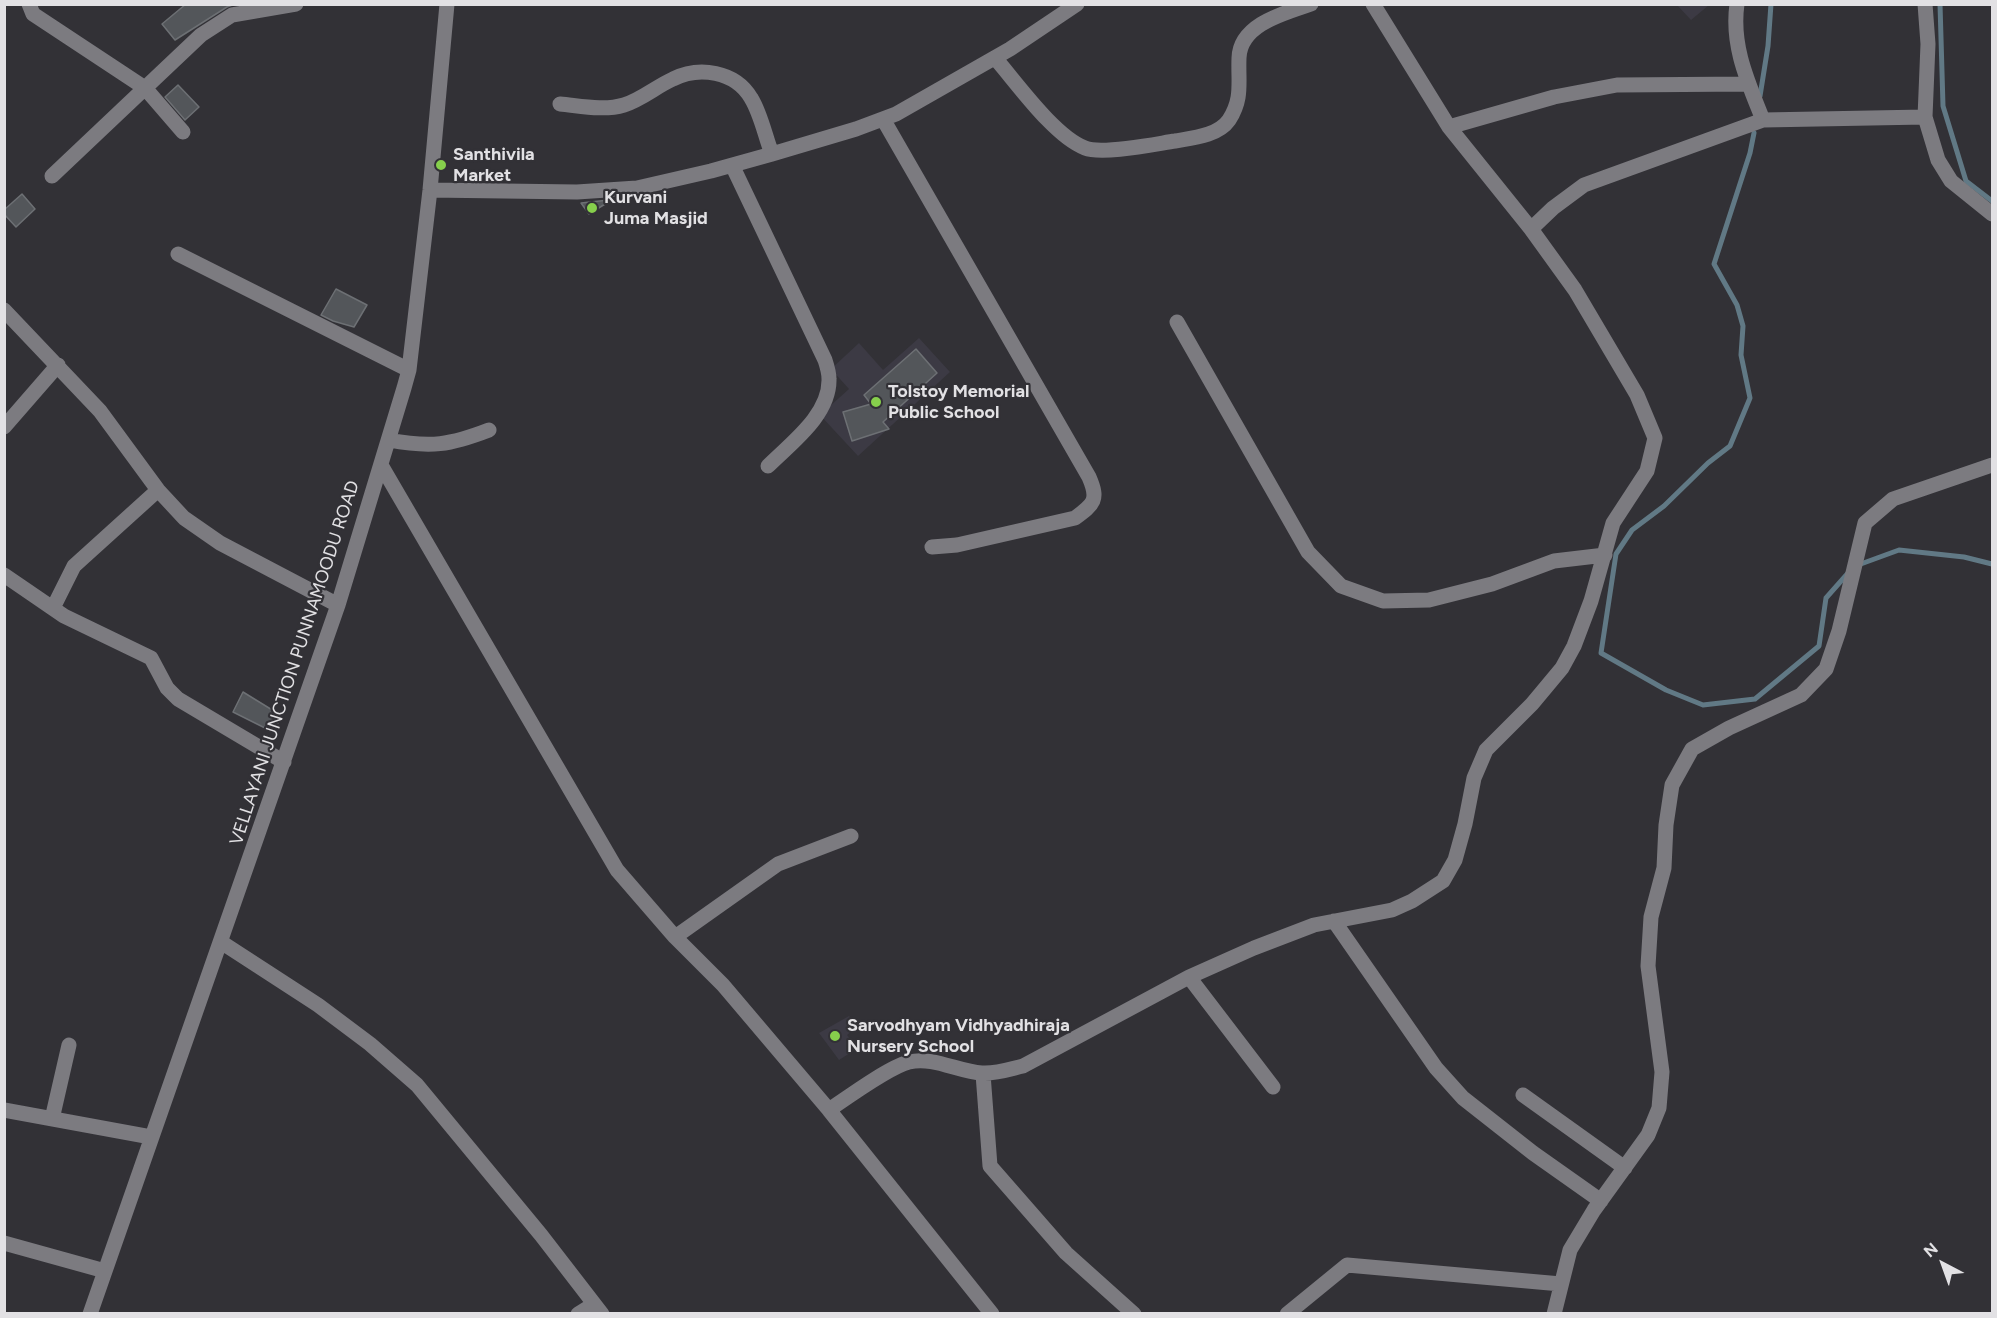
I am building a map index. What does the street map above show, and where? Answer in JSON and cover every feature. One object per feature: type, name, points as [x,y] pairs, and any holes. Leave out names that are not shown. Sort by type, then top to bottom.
[{"type":"street","points":[[29,4],[33,14],[145,88],[183,132]]},
{"type":"street","points":[[52,176],[201,35],[232,15],[296,4]]},
{"type":"street","name":"VELLAYANI JUNCTION PUNNAMOODU ROAD","points":[[90,1314],[338,605],[409,370],[430,190],[447,4]]},
{"type":"street","points":[[430,190],[577,192],[637,188],[772,154],[856,129],[905,109],[995,58],[1077,4]]},
{"type":"street","points":[[995,58],[1058,130],[1085,148],[1118,150],[1176,141],[1207,135],[1227,123],[1238,103],[1239,56],[1244,41],[1260,24],[1311,4]]},
{"type":"street","points":[[829,1110],[888,1072],[909,1062],[924,1061],[983,1074],[1023,1066],[1188,976],[1254,948],[1314,925],[1392,910],[1412,901],[1443,881],[1455,860],[1466,824],[1474,778],[1486,750],[1532,704],[1562,668],[1574,646],[1591,602],[1613,523],[1647,471],[1655,438],[1637,395],[1575,290],[1531,229],[1449,127],[1373,4]]},
{"type":"street","points":[[1737,4],[1736,39],[1741,64],[1763,120]]},
{"type":"street","points":[[1924,4],[1928,44],[1925,117],[1938,160],[1950,182],[1992,214]]},
{"type":"street","points":[[560,104],[609,108],[627,104],[676,77],[702,72],[719,73],[737,83],[750,97],[772,154]]},
{"type":"street","points":[[1449,127],[1554,98],[1617,86],[1749,84]]},
{"type":"street","points":[[1531,229],[1553,208],[1584,185],[1763,120],[1925,117]]},
{"type":"street","points":[[883,119],[1095,490],[1094,501],[1088,509],[1075,518],[957,545],[932,547]]},
{"type":"street","points":[[732,165],[825,360],[830,377],[822,407],[812,422],[768,466]]},
{"type":"street","points":[[177,254],[409,370]]},
{"type":"street","points":[[7,318],[58,365],[100,411],[158,490],[184,518],[220,543],[338,605]]},
{"type":"street","points":[[1177,322],[1308,552],[1341,586],[1383,601],[1429,600],[1492,584],[1554,561],[1605,555]]},
{"type":"street","points":[[4,427],[58,365]]},
{"type":"street","points":[[389,440],[414,445],[438,445],[457,442],[489,430]]},
{"type":"street","points":[[381,465],[617,870],[675,937],[723,986],[829,1110],[992,1314]]},
{"type":"street","points":[[1554,1314],[1570,1250],[1601,1201],[1648,1135],[1659,1108],[1662,1072],[1648,966],[1651,917],[1664,868],[1666,825],[1672,785],[1692,749],[1729,728],[1801,695],[1826,669],[1839,631],[1865,523],[1893,500],[1992,465]]},
{"type":"street","points":[[52,608],[74,566],[158,490]]},
{"type":"street","points":[[4,575],[64,616],[150,658],[167,687],[178,699],[284,762]]},
{"type":"street","points":[[675,937],[778,864],[851,836]]},
{"type":"street","points":[[1334,921],[1436,1068],[1463,1098],[1533,1153],[1601,1201]]},
{"type":"street","points":[[221,942],[318,1005],[370,1044],[417,1085],[541,1235],[598,1309],[578,1314]]},
{"type":"street","points":[[1188,976],[1273,1087]]},
{"type":"street","points":[[52,1119],[69,1045]]},
{"type":"street","points":[[983,1074],[990,1166],[1066,1253],[1134,1314]]},
{"type":"street","points":[[1523,1095],[1625,1168]]},
{"type":"street","points":[[4,1110],[151,1137]]},
{"type":"street","points":[[4,1243],[105,1271]]},
{"type":"street","points":[[1287,1314],[1347,1265],[1561,1284]]},
{"type":"shaded area","points":[[1677,5],[1709,5],[1691,20]]},
{"type":"shaded area","name":"Tolstoy Memorial Public School","points":[[919,338],[950,372],[858,456],[820,415],[849,389],[831,369],[859,343],[883,370]]},
{"type":"shaded area","name":"Sarvodhyam Vidhyadhiraja Nursery School","points":[[849,1016],[858,1026],[847,1035],[858,1048],[839,1060],[819,1033]]},
{"type":"building","points":[[186,4],[235,4],[175,40],[162,24]]},
{"type":"building","points":[[178,85],[199,107],[185,120],[165,97]]},
{"type":"building","points":[[22,194],[35,209],[16,227],[4,214],[4,210]]},
{"type":"building","name":"Kurvani Juma Masjid","points":[[609,200],[589,214],[581,203]]},
{"type":"building","points":[[336,289],[367,305],[354,327],[321,315]]},
{"type":"building","points":[[916,349],[937,373],[883,422],[889,429],[852,441],[843,412],[871,404],[864,395]]},
{"type":"building","points":[[243,692],[282,716],[273,732],[233,712]]},
{"type":"waterway","points":[[1760,96],[1768,46],[1771,4]]},
{"type":"waterway","points":[[1940,4],[1943,106],[1966,181],[1992,201]]},
{"type":"waterway","points":[[1754,133],[1750,153],[1714,264],[1737,305],[1743,326],[1741,355],[1750,398],[1730,446],[1708,463],[1664,506],[1632,530],[1616,554],[1601,653],[1666,690],[1703,705],[1755,699],[1819,646],[1826,598],[1849,572]]},
{"type":"waterway","points":[[1858,565],[1899,550],[1964,557],[1992,564]]},
{"type":"place","name":"Santhivila Market","points":[[441,165]]},
{"type":"place","name":"Kurvani Juma Masjid","points":[[592,208]]},
{"type":"place","name":"Tolstoy Memorial Public School","points":[[876,402]]},
{"type":"place","name":"Sarvodhyam Vidhyadhiraja Nursery School","points":[[835,1036]]}]
